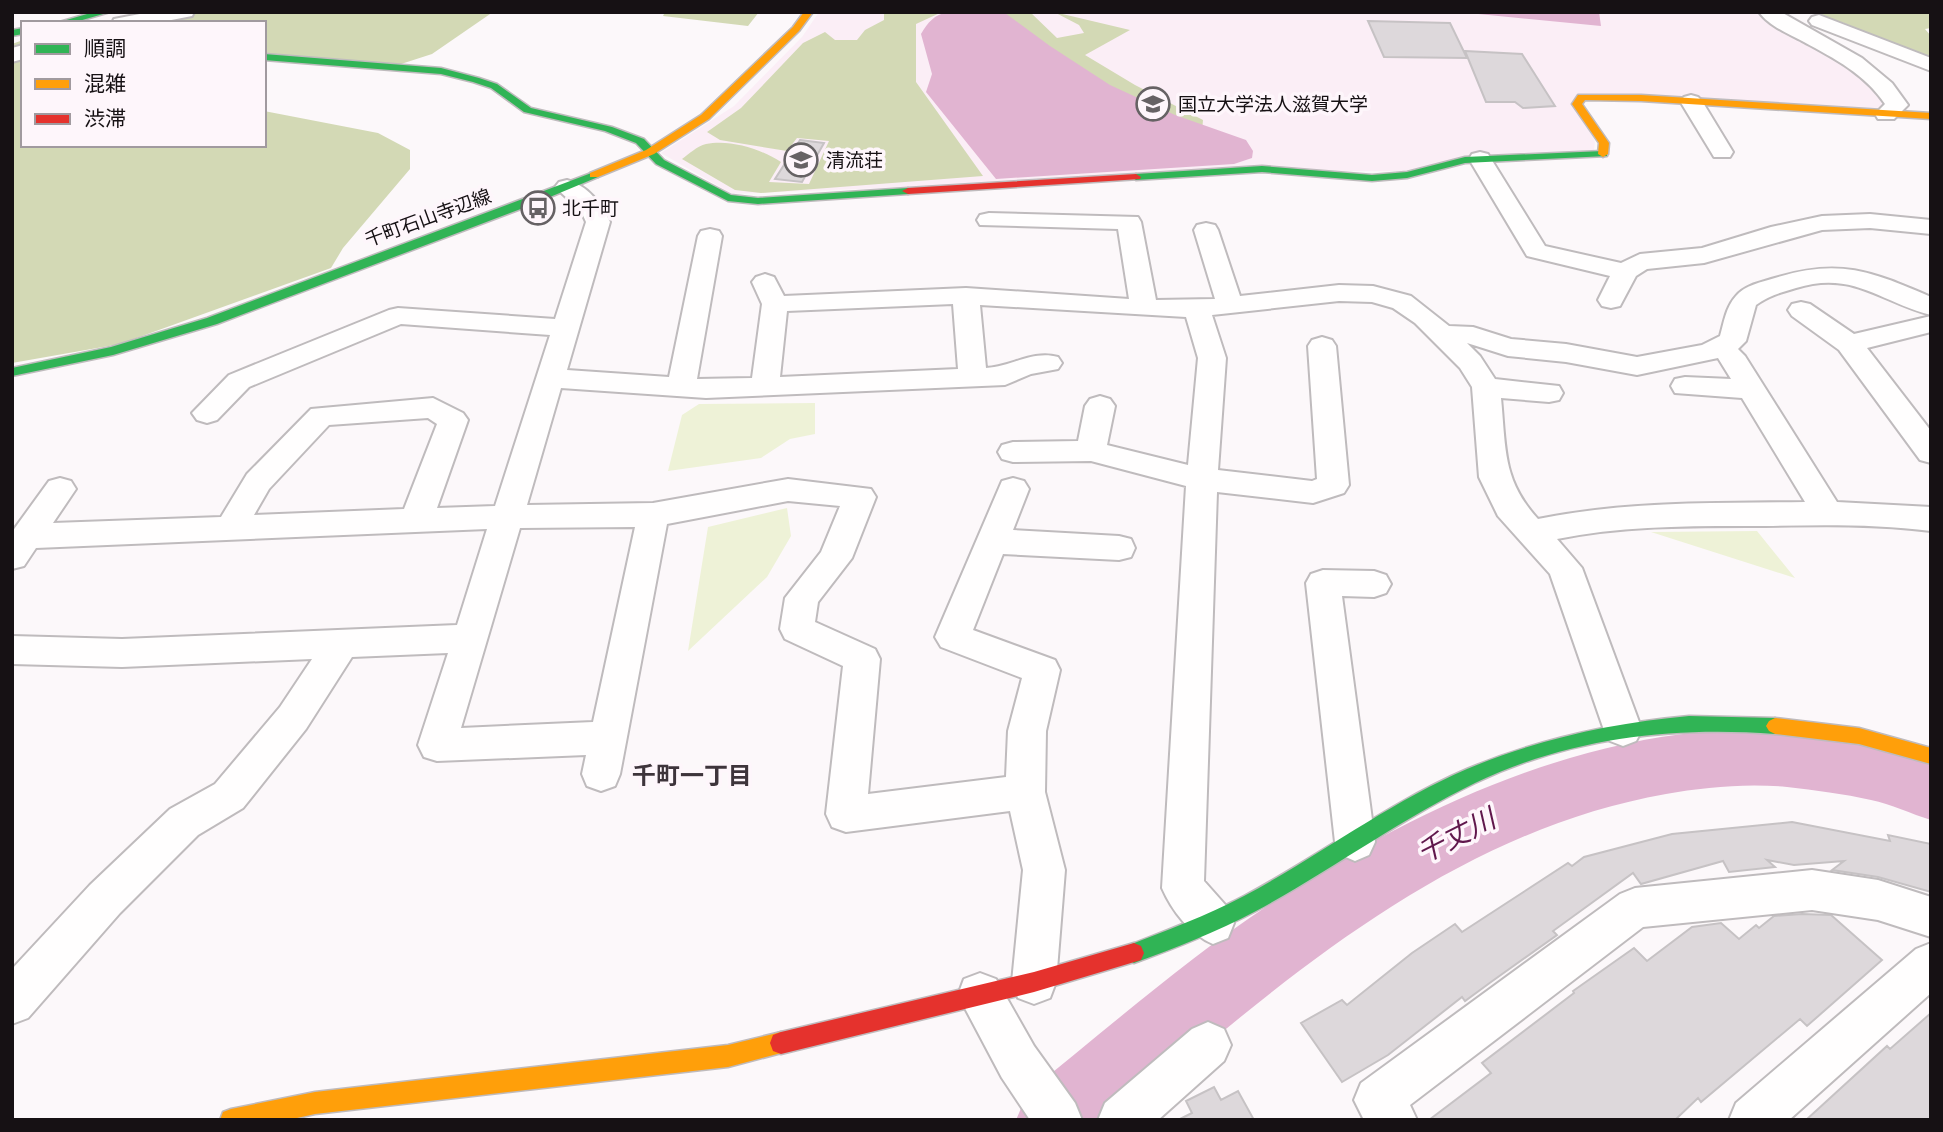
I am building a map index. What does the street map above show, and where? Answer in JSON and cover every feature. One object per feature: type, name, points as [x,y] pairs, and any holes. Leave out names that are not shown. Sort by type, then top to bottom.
[{"type":"main road","points":[[68,21],[106,12]]},
{"type":"main road","name":"千町石山寺辺線","points":[[12,372],[113,351],[212,321],[567,187],[650,152],[705,117],[796,29],[810,12]]},
{"type":"main road","points":[[266,57],[441,71],[494,86],[528,110],[608,129],[640,141],[660,162],[728,198],[758,201],[1262,169],[1372,178],[1407,175],[1465,160],[1603,154],[1604,143],[1577,104],[1582,97],[1931,116]]},
{"type":"main road","points":[[231,1120],[315,1102],[728,1056],[1034,982],[1172,942],[1295,879],[1434,794],[1532,751],[1623,730],[1742,722],[1858,736],[1931,757]]},
{"type":"street","points":[[133,21],[185,12]]},
{"type":"street","points":[[1768,12],[1865,67],[1889,89],[1898,105],[1886,114]]},
{"type":"street","points":[[1793,12],[1931,65]]},
{"type":"street","points":[[1691,102],[1722,152]]},
{"type":"street","points":[[1480,159],[1536,251],[1625,272]]},
{"type":"street","points":[[567,187],[592,208],[598,222],[437,745],[608,738]]},
{"type":"street","points":[[989,220],[1129,222],[1144,308]]},
{"type":"street","points":[[1611,300],[1625,272],[1640,262],[1704,255],[1780,232],[1822,223],[1870,221],[1931,227]]},
{"type":"street","points":[[1206,230],[1214,307],[1202,479],[1184,888],[1213,923]]},
{"type":"street","points":[[681,387],[710,236]]},
{"type":"street","points":[[1441,334],[1473,335],[1508,347],[1566,352],[1637,366],[1709,352],[1732,341],[1745,302],[1758,292],[1806,274],[1830,272],[1863,278],[1930,319]]},
{"type":"street","points":[[765,386],[770,293],[966,296],[1144,308],[1214,307],[1339,293],[1373,294],[1402,302],[1424,317],[1470,362],[1486,387],[1494,477],[1509,508],[1565,568],[1623,730]]},
{"type":"street","points":[[966,296],[973,378]]},
{"type":"street","points":[[1801,310],[1849,344],[1931,453]]},
{"type":"street","points":[[207,413],[239,381],[398,316],[565,328]]},
{"type":"street","points":[[1849,344],[1930,319]]},
{"type":"street","points":[[1013,452],[1091,451],[1202,479],[1313,492],[1333,485],[1322,346]]},
{"type":"street","points":[[1731,356],[1828,513]]},
{"type":"street","points":[[550,378],[681,387],[765,386],[1006,376],[1024,366],[1048,363]]},
{"type":"street","points":[[1685,386],[1751,389]]},
{"type":"street","points":[[1486,387],[1549,393]]},
{"type":"street","points":[[1091,451],[1100,406]]},
{"type":"street","points":[[231,528],[258,482],[320,416],[433,408],[453,420],[416,520]]},
{"type":"street","points":[[21,546],[60,489]]},
{"type":"street","points":[[1013,489],[953,636],[1042,670],[1027,731],[1025,792],[1044,870],[1034,982]]},
{"type":"street","points":[[21,546],[231,528],[507,517],[653,515],[788,490],[860,497],[835,558],[802,598],[797,629],[862,659],[846,814],[1025,792]]},
{"type":"street","points":[[1533,532],[1581,521],[1647,515],[1886,513],[1931,519]]},
{"type":"street","points":[[601,774],[653,515]]},
{"type":"street","points":[[992,541],[1119,548]]},
{"type":"street","points":[[1355,842],[1323,583],[1374,584]]},
{"type":"street","points":[[12,650],[122,653],[470,638]]},
{"type":"street","points":[[12,1002],[105,899],[184,822],[229,796],[293,718],[342,643]]},
{"type":"street","points":[[1393,1120],[1378,1100],[1635,908],[1812,890],[1878,900],[1931,917]]},
{"type":"street","points":[[1753,1120],[1931,964]]},
{"type":"street","points":[[980,995],[1018,1062],[1058,1120]]},
{"type":"street","points":[[1122,1120],[1208,1045]]},
{"type":"shaded area","name":"国立大学法人滋賀大学","points":[[819,12],[1761,12],[1856,67],[1888,102],[1880,109],[1576,94],[1595,142],[1594,150],[1404,171],[1312,171],[732,194],[661,153],[734,106],[802,37]]},
{"type":"shaded area","points":[[948,12],[1005,13],[1110,85],[1175,115],[1246,140],[1253,151],[1252,158],[1234,164],[996,179],[926,92],[932,74],[921,34],[932,20]]},
{"type":"shaded area","points":[[1458,12],[1599,12],[1601,26]]},
{"type":"green space","points":[[149,12],[493,12],[432,54],[401,64],[266,54],[266,21],[110,21]]},
{"type":"green space","points":[[665,12],[759,12],[748,26],[663,16]]},
{"type":"green space","points":[[884,12],[942,12],[916,24],[916,82],[983,176],[761,193],[735,190],[682,159],[706,144],[735,144],[755,149],[781,162],[769,182],[809,184],[829,141],[797,138],[787,151],[720,140],[707,132],[741,108],[803,43],[825,32],[835,40],[857,40],[865,30],[884,20]]},
{"type":"green space","points":[[991,12],[1030,12],[1057,38],[1084,33],[1079,25],[1054,12],[1130,30],[1085,55],[1135,85],[1203,120],[1202,131],[1108,92]]},
{"type":"green space","points":[[1808,12],[1931,12],[1931,28],[1925,29],[1931,36],[1931,54],[1927,58],[1844,23]]},
{"type":"green space","points":[[21,41],[21,147],[266,147],[266,111],[378,133],[410,150],[410,169],[343,248],[331,268],[120,344],[12,363],[12,44]]},
{"type":"green space","points":[[815,403],[815,434],[790,439],[761,458],[668,471],[682,415],[699,404]]},
{"type":"green space","points":[[787,508],[791,536],[767,577],[688,651],[708,527]]},
{"type":"green space","points":[[1757,531],[1795,578],[1651,532]]},
{"type":"building","points":[[1368,21],[1450,23],[1467,58],[1384,57]]},
{"type":"building","points":[[1465,51],[1522,54],[1555,106],[1523,108],[1515,102],[1486,102]]},
{"type":"building","points":[[800,140],[824,143],[802,182],[775,179]]},
{"type":"building","points":[[1792,822],[1890,841],[1888,835],[1931,844],[1931,892],[1878,877],[1832,870],[1844,861],[1794,865],[1767,860],[1775,867],[1729,872],[1723,861],[1641,884],[1633,873],[1553,931],[1557,935],[1465,1001],[1462,997],[1388,1055],[1342,1082],[1301,1023],[1342,1000],[1347,1005],[1412,953],[1455,924],[1462,932],[1568,863],[1572,866],[1584,857],[1672,834]]},
{"type":"building","points":[[1831,915],[1882,960],[1807,1026],[1800,1019],[1701,1102],[1698,1098],[1675,1120],[1429,1120],[1491,1073],[1482,1063],[1574,993],[1573,991],[1634,948],[1647,961],[1692,927],[1721,923],[1739,939],[1756,925],[1759,928],[1774,916]]},
{"type":"building","points":[[1931,1013],[1931,1120],[1806,1120],[1887,1046],[1890,1049]]},
{"type":"building","points":[[1214,1087],[1221,1100],[1238,1091],[1254,1120],[1178,1120],[1192,1113],[1186,1101]]},
{"type":"waterway","name":"千丈川","points":[[1056,1120],[1221,984],[1314,917],[1386,872],[1461,832],[1538,798],[1618,774],[1700,760],[1784,758],[1870,771],[1931,791]]},
{"type":"traffic: fast","points":[[68,21],[106,12]]},
{"type":"traffic: fast","points":[[12,33],[21,31]]},
{"type":"traffic: fast","points":[[266,57],[441,71],[476,80],[494,86],[528,110],[608,129],[640,141],[660,162],[728,198],[758,201],[908,191]]},
{"type":"traffic: fast","points":[[1136,177],[1262,169],[1372,178],[1407,175],[1465,160],[1603,154]]},
{"type":"traffic: fast","points":[[12,372],[113,351],[212,321],[522,205],[594,175]]},
{"type":"traffic: fast","points":[[1134,953],[1213,922],[1287,882],[1433,795],[1512,760],[1599,735],[1644,728],[1733,723],[1775,726]]},
{"type":"traffic: slow","points":[[594,175],[650,152],[705,117],[796,29],[809,12]]},
{"type":"traffic: slow","points":[[1603,154],[1604,143],[1577,104],[1582,97],[1641,98],[1931,116]]},
{"type":"traffic: slow","points":[[1775,726],[1859,736],[1931,756]]},
{"type":"traffic: slow","points":[[231,1120],[315,1103],[728,1056],[781,1043]]},
{"type":"traffic: jam","points":[[908,191],[1136,177]]},
{"type":"traffic: jam","points":[[781,1043],[1034,982],[1134,953]]},
{"type":"place","name":"国立大学法人滋賀大学","points":[[1153,104]]},
{"type":"place","name":"清流荘","points":[[801,160]]},
{"type":"place","name":"北千町","points":[[538,208]]},
{"type":"district","name":"千町一丁目","points":[[692,776]]}]
